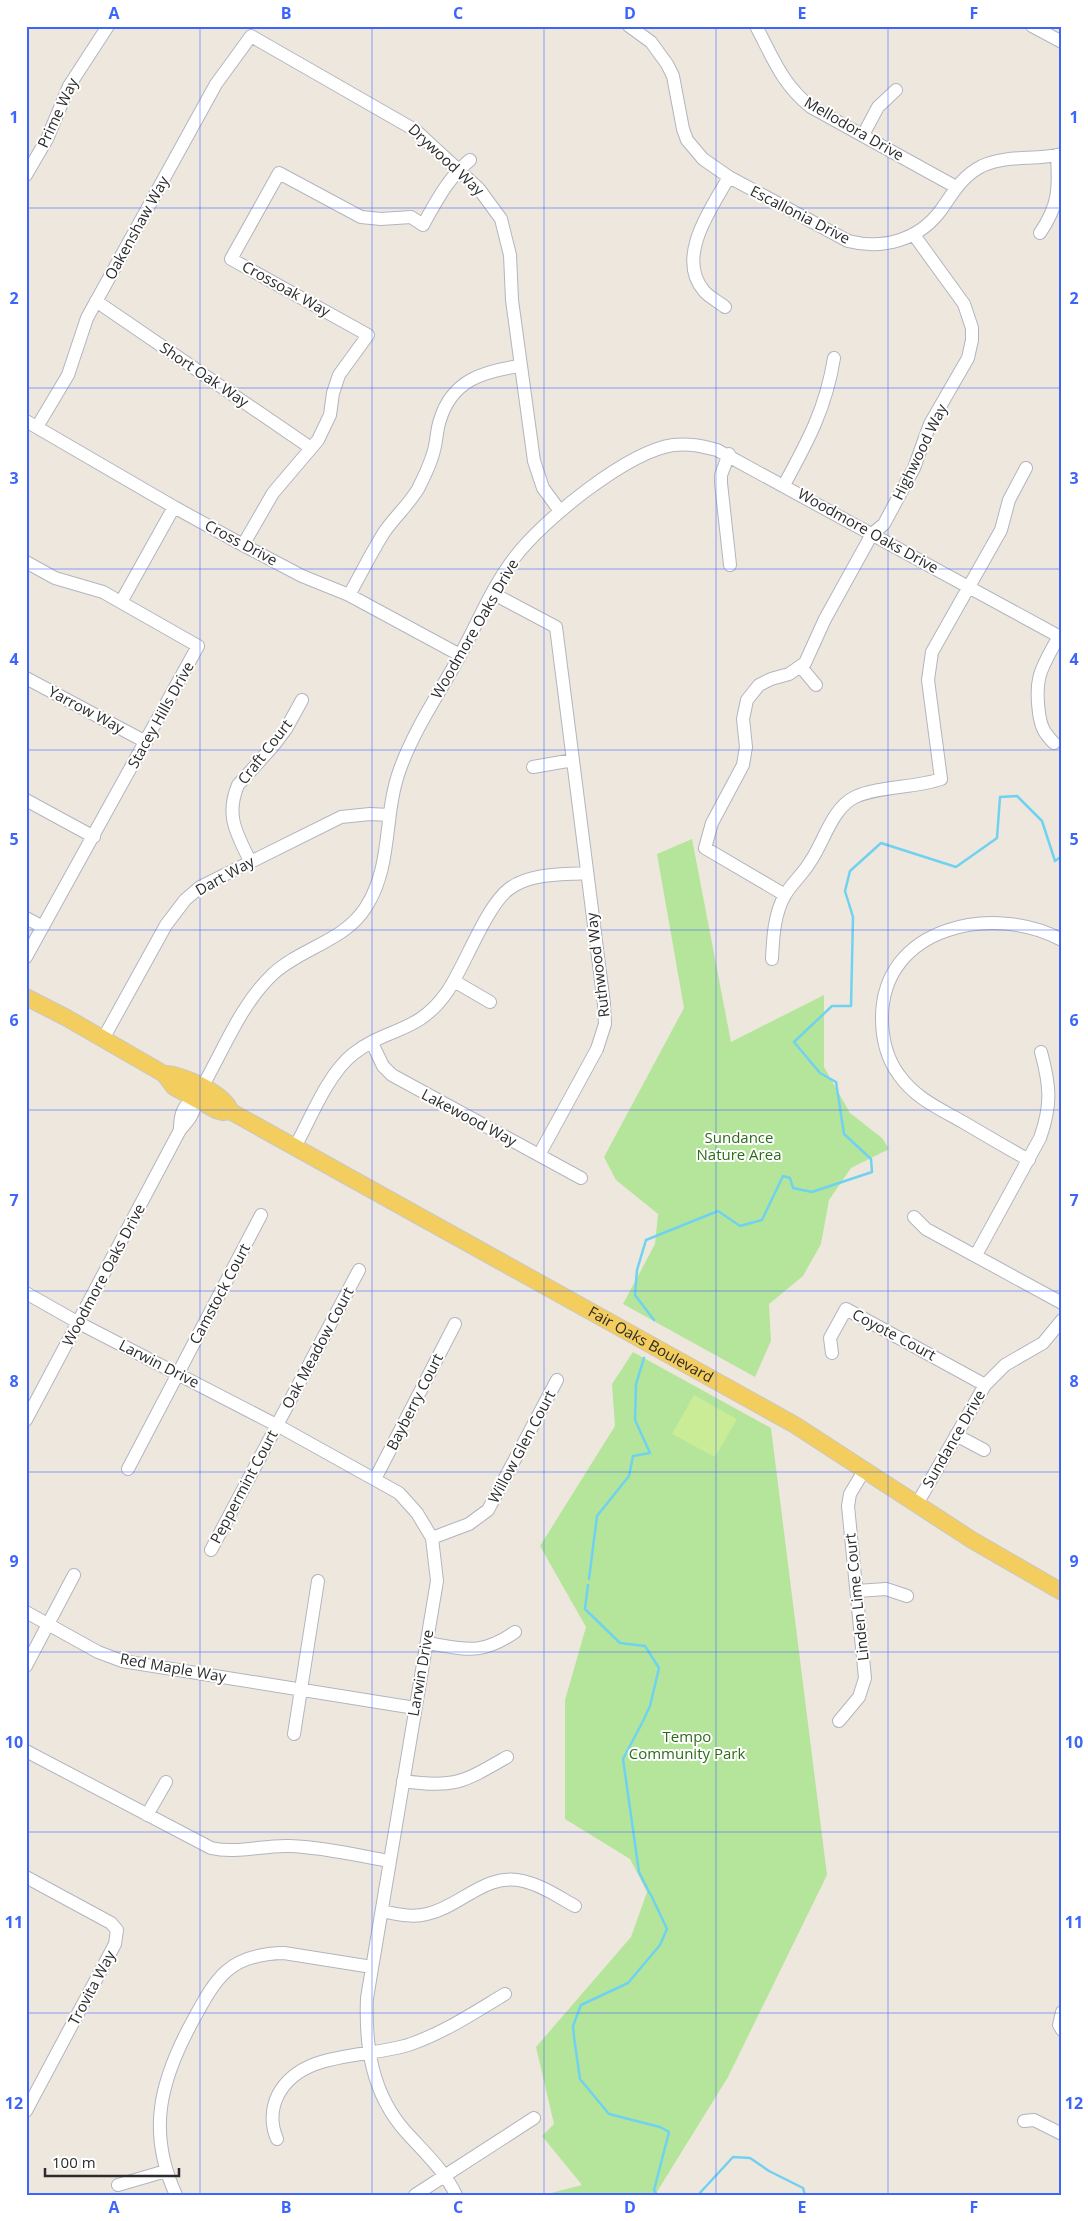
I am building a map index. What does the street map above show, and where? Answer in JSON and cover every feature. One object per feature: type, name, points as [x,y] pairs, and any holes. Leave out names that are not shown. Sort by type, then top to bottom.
[{"type":"main road","name":"Fair Oaks Boulevard","points":[[26,998],[164,1074],[174,1087],[199,1094],[216,1110],[230,1111],[796,1425],[972,1540],[1062,1592]]},
{"type":"street","name":"Prime Way","points":[[26,176],[47,139],[69,86],[108,26]]},
{"type":"street","name":"Escallonia Drive","points":[[629,26],[651,42],[667,64],[673,76],[680,117],[687,140],[703,159],[729,177],[848,241],[869,245],[884,245],[914,235],[931,222],[956,187],[978,169],[1005,159],[1059,155]]},
{"type":"street","name":"Mellodora Drive","points":[[756,26],[791,90],[811,107],[956,187]]},
{"type":"street","points":[[1032,26],[1062,42]]},
{"type":"street","name":"Drywood Way","points":[[251,36],[402,120],[479,189],[501,219],[510,256],[512,300],[534,461],[543,488],[560,511]]},
{"type":"street","name":"Oakenshaw Way","points":[[32,424],[68,375],[84,326],[96,301],[216,84],[251,36]]},
{"type":"street","points":[[863,135],[878,107],[896,90]]},
{"type":"street","points":[[1040,234],[1050,219],[1058,197],[1059,155]]},
{"type":"street","name":"Crossoak Way","points":[[243,545],[273,493],[318,440],[327,422],[339,375],[368,335],[231,259],[279,172],[361,217],[381,219],[411,217],[423,225],[444,187],[457,170],[470,160]]},
{"type":"street","points":[[725,307],[704,292],[696,278],[694,255],[698,232],[729,177]]},
{"type":"street","name":"Highwood Way","points":[[801,668],[809,658],[825,620],[872,534],[884,524],[914,468],[930,424],[968,358],[972,340],[971,322],[964,304],[914,235]]},
{"type":"street","name":"Short Oak Way","points":[[96,301],[311,448]]},
{"type":"street","points":[[784,485],[821,414],[831,379],[834,358]]},
{"type":"street","points":[[349,595],[384,533],[416,493],[426,474],[432,459],[440,420],[452,398],[467,382],[479,375],[493,370],[520,366]]},
{"type":"street","name":"Cross Drive","points":[[32,424],[243,545],[302,576],[349,595],[460,655]]},
{"type":"street","name":"Woodmore Oaks Drive","points":[[26,1420],[180,1130],[196,1108],[199,1094],[241,1015],[271,976],[296,956],[340,934],[359,918],[366,907],[382,870],[389,814],[395,785],[408,749],[504,573],[525,545],[560,511],[634,460],[665,447],[688,444],[703,446],[729,454],[1060,637]]},
{"type":"street","points":[[729,454],[721,475],[721,483],[730,565]]},
{"type":"street","points":[[772,959],[775,927],[785,895],[812,860],[841,807],[851,799],[864,794],[927,784],[941,779],[928,667],[934,644],[1001,530],[1009,500],[1026,468]]},
{"type":"street","points":[[26,562],[55,578],[102,592],[121,602],[174,507]]},
{"type":"street","name":"Ruthwood Way","points":[[492,593],[556,627],[604,1004],[605,1024],[597,1049],[539,1155]]},
{"type":"street","name":"Stacey Hills Drive","points":[[26,957],[198,646],[121,602]]},
{"type":"street","points":[[1054,743],[1042,730],[1036,689],[1040,670],[1060,637]]},
{"type":"street","points":[[785,895],[706,848],[712,824],[743,765],[746,747],[743,712],[747,700],[759,685],[801,668],[816,686]]},
{"type":"street","name":"Yarrow Way","points":[[26,678],[146,742]]},
{"type":"street","name":"Craft Court","points":[[250,861],[232,817],[232,803],[242,780],[286,729],[302,700]]},
{"type":"street","points":[[533,767],[573,760]]},
{"type":"street","points":[[26,800],[94,837]]},
{"type":"street","name":"Dart Way","points":[[103,1039],[175,912],[200,887],[341,817],[389,814]]},
{"type":"street","points":[[295,1147],[341,1065],[353,1054],[372,1043],[403,1030],[428,1015],[454,980],[495,905],[509,889],[535,878],[586,873]]},
{"type":"street","points":[[26,918],[43,927]]},
{"type":"street","points":[[1029,1160],[922,1099],[905,1083],[891,1062],[884,1038],[883,1003],[891,979],[906,957],[925,940],[946,929],[970,924],[1016,926],[1040,930],[1062,940]]},
{"type":"street","points":[[454,980],[490,1002]]},
{"type":"street","name":"Lakewood Way","points":[[372,1043],[379,1060],[392,1075],[581,1178]]},
{"type":"street","points":[[976,1255],[1029,1160],[1048,1118],[1049,1088],[1041,1052]]},
{"type":"street","name":"Camstock Court","points":[[128,1469],[261,1216]]},
{"type":"street","points":[[914,1217],[926,1228],[1062,1303]]},
{"type":"street","name":"Oak Meadow Court","points":[[276,1425],[360,1270]]},
{"type":"street","name":"Larwin Drive","points":[[26,1293],[79,1323],[276,1425],[399,1493],[417,1513],[432,1538],[437,1581],[389,1861],[366,2014],[368,2053],[374,2076],[392,2115],[446,2176],[456,2195]]},
{"type":"street","name":"Coyote Court","points":[[832,1353],[830,1338],[846,1309],[985,1384]]},
{"type":"street","name":"Sundance Drive","points":[[917,1504],[985,1384],[1005,1366],[1032,1351],[1043,1342],[1062,1320]]},
{"type":"street","name":"Bayberry Court","points":[[375,1479],[455,1324]]},
{"type":"street","name":"Willow Glen Court","points":[[432,1538],[476,1520],[488,1510],[558,1380]]},
{"type":"street","name":"Peppermint Court","points":[[211,1550],[276,1425]]},
{"type":"street","points":[[956,1435],[984,1450]]},
{"type":"street","name":"Linden Lime Court","points":[[839,1721],[859,1697],[866,1678],[848,1506],[850,1494],[865,1469]]},
{"type":"street","points":[[26,1666],[74,1575]]},
{"type":"street","points":[[294,1734],[318,1581]]},
{"type":"street","points":[[857,1591],[886,1589],[907,1596]]},
{"type":"street","name":"Red Maple Way","points":[[26,1612],[98,1652],[122,1661],[415,1708]]},
{"type":"street","points":[[426,1644],[478,1650],[499,1643],[515,1632]]},
{"type":"street","points":[[26,1751],[201,1844],[221,1850],[302,1847],[389,1861]]},
{"type":"street","points":[[403,1781],[436,1785],[451,1784],[467,1780],[507,1757]]},
{"type":"street","points":[[147,1815],[166,1782]]},
{"type":"street","name":"Trovita Way","points":[[26,2111],[115,1944],[117,1930],[111,1923],[27,1878]]},
{"type":"street","points":[[382,1910],[405,1916],[430,1913],[484,1885],[510,1879],[524,1881],[540,1887],[575,1906]]},
{"type":"street","points":[[176,2195],[166,2171],[160,2139],[160,2105],[163,2088],[176,2052],[205,1997],[220,1977],[242,1960],[272,1953],[291,1954],[372,1967]]},
{"type":"street","points":[[277,2139],[273,2131],[273,2112],[283,2085],[294,2074],[317,2063],[409,2045],[439,2034],[505,1994]]},
{"type":"street","points":[[1062,2012],[1059,2025],[1062,2030]]},
{"type":"street","points":[[415,2195],[534,2118]]},
{"type":"street","points":[[1024,2121],[1034,2120],[1062,2134]]},
{"type":"street","points":[[118,2185],[166,2171]]},
{"type":"green space","name":"Sundance Nature Area","points":[[692,839],[731,1042],[824,995],[824,1067],[850,1113],[882,1138],[889,1149],[851,1168],[829,1200],[821,1244],[803,1276],[769,1304],[771,1341],[755,1377],[623,1304],[655,1244],[658,1214],[616,1180],[604,1157],[684,1008],[657,854]]},
{"type":"green space","name":"Tempo Community Park","points":[[633,1352],[771,1428],[827,1875],[728,2077],[655,2195],[543,2195],[582,2185],[542,2136],[554,2124],[536,2047],[631,1937],[647,1892],[630,1859],[565,1819],[565,1700],[586,1627],[540,1546],[615,1426],[612,1384]]},
{"type":"green space","points":[[694,1395],[737,1419],[715,1457],[672,1434]]},
{"type":"waterway","points":[[654,1320],[635,1295],[637,1270],[646,1240],[718,1211],[740,1226],[762,1220],[783,1176],[790,1178],[793,1188],[812,1192],[872,1172],[871,1159],[844,1134],[836,1082],[820,1073],[794,1042],[832,1006],[851,1006],[853,917],[845,891],[850,871],[881,843],[956,867],[997,838],[1000,797],[1017,796],[1042,821],[1055,861],[1062,856]]},
{"type":"waterway","points":[[589,1579],[597,1516],[629,1476],[633,1456],[650,1453],[635,1420],[636,1384],[644,1358]]},
{"type":"waterway","points":[[588,1585],[585,1609],[620,1643],[645,1646],[659,1668],[650,1706],[643,1721]]},
{"type":"waterway","points":[[642,1723],[623,1759],[639,1872],[650,1894]]},
{"type":"waterway","points":[[574,2035],[573,2026],[581,2005],[628,1983],[660,1945],[667,1929],[651,1895]]},
{"type":"waterway","points":[[574,2037],[580,2079],[609,2114],[660,2127],[669,2132],[654,2190],[657,2195]]},
{"type":"waterway","points":[[698,2195],[733,2157],[750,2158],[769,2171],[803,2188],[805,2195]]}]
